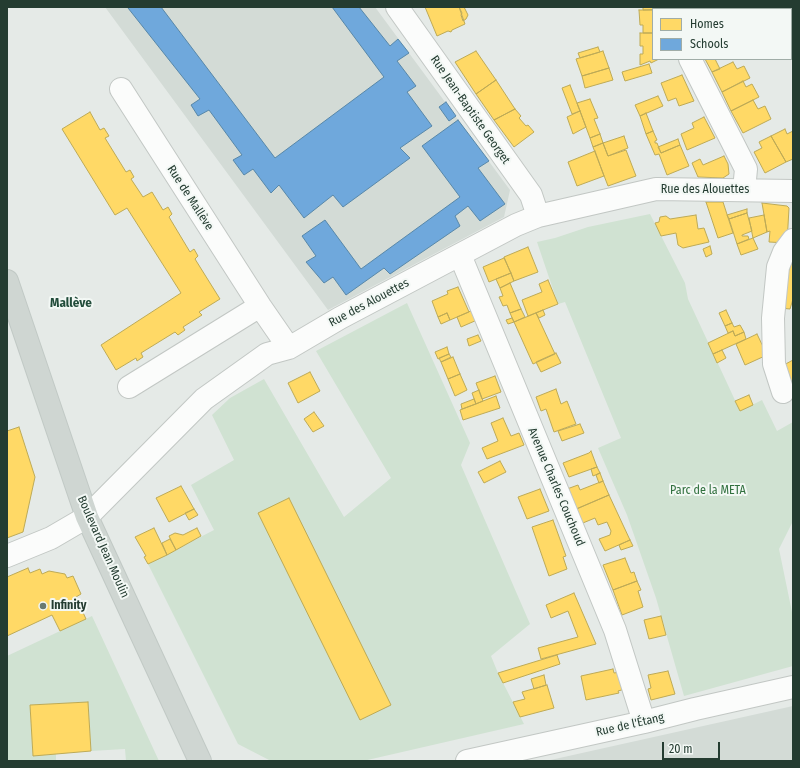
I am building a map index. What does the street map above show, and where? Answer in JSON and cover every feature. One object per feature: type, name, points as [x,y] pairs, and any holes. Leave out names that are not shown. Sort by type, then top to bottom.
[{"type":"main road","name":"Boulevard Jean Moulin","points":[[7,282],[87,517],[200,761]]},
{"type":"street","name":"Rue Jean-Baptiste Georget","points":[[397,7],[531,195],[538,216]]},
{"type":"street","points":[[691,60],[746,169],[744,190]]},
{"type":"street","name":"Rue de Mallève","points":[[121,89],[260,306],[289,348]]},
{"type":"street","name":"Rue des Alouettes","points":[[7,556],[51,538],[87,517],[204,398],[267,354],[289,348],[340,318],[460,256],[516,225],[538,216],[656,189],[793,191]]},
{"type":"street","points":[[783,392],[774,364],[773,318],[778,267],[784,252],[793,240]]},
{"type":"street","name":"Avenue Charles Couchoud","points":[[460,256],[615,630],[644,722]]},
{"type":"street","points":[[128,387],[260,306]]},
{"type":"street","name":"Rue de l'Étang","points":[[467,761],[515,756],[695,709],[793,687]]},
{"type":"shaded area","points":[[105,7],[375,7],[510,190],[504,217],[328,310]]},
{"type":"shaded area","points":[[793,706],[793,761],[546,761]]},
{"type":"green space","name":"Parc de la META","points":[[650,214],[685,283],[688,299],[740,411],[762,400],[777,431],[793,422],[793,521],[779,549],[793,617],[793,666],[684,696],[656,598],[627,515],[598,448],[621,438],[565,302],[558,304],[537,242],[555,238],[588,227]]},
{"type":"green space","points":[[407,303],[470,443],[461,465],[530,624],[491,656],[524,724],[363,761],[271,761],[238,744],[148,564],[214,530],[191,485],[234,460],[212,415],[230,398],[264,379],[344,517],[391,478],[316,351]]},
{"type":"green space","points":[[92,616],[159,761],[126,761],[125,749],[91,751],[88,702],[30,705],[33,755],[56,754],[56,761],[7,761],[7,656]]},
{"type":"building: Homes","points":[[425,7],[459,7],[465,24],[452,30],[451,32],[448,31],[437,36]]},
{"type":"building: Homes","points":[[459,7],[464,7],[468,15],[463,21],[461,15],[462,13]]},
{"type":"building: Homes","points":[[643,7],[670,7],[652,8],[652,10],[643,10]]},
{"type":"building: Homes","points":[[697,7],[722,7],[722,8]]},
{"type":"building: Homes","points":[[639,10],[652,10],[652,33],[643,33],[643,25],[640,25]]},
{"type":"building: Homes","points":[[640,33],[652,33],[652,60],[657,60],[640,65],[640,54],[643,54],[643,46],[640,46]]},
{"type":"building: Homes","points":[[598,47],[600,52],[580,58],[578,53]]},
{"type":"building: Homes","points":[[476,51],[496,80],[476,94],[455,62]]},
{"type":"building: Homes","points":[[603,51],[609,68],[582,76],[576,59]]},
{"type":"building: Homes","points":[[706,60],[716,60],[720,69],[712,72]]},
{"type":"building: Homes","points":[[733,62],[737,69],[744,66],[750,78],[722,92],[712,72]]},
{"type":"building: Homes","points":[[649,64],[652,73],[625,81],[622,72]]},
{"type":"building: Homes","points":[[609,68],[613,80],[585,88],[582,76]]},
{"type":"building: Homes","points":[[682,75],[694,101],[679,106],[676,98],[668,101],[661,83]]},
{"type":"building: Homes","points":[[496,80],[515,109],[494,120],[476,94]]},
{"type":"building: Homes","points":[[743,81],[746,87],[752,84],[759,97],[731,111],[722,92]]},
{"type":"building: Homes","points":[[570,85],[580,111],[572,114],[562,88]]},
{"type":"building: Homes","points":[[658,96],[663,106],[640,116],[635,105]]},
{"type":"building: Homes","points":[[590,99],[598,118],[594,119],[600,134],[590,138],[577,103]]},
{"type":"building: Homes","points":[[753,100],[758,109],[765,106],[771,119],[743,133],[731,111]]},
{"type":"building: Homes","points":[[515,109],[521,116],[519,118],[534,132],[514,147],[494,120]]},
{"type":"building: Homes","points":[[580,111],[586,127],[573,134],[567,117]]},
{"type":"building: Homes","points":[[90,112],[100,130],[104,128],[109,136],[105,138],[126,172],[130,170],[134,177],[131,179],[143,197],[152,192],[163,210],[168,207],[172,214],[169,217],[190,252],[194,249],[198,256],[195,259],[220,299],[199,312],[202,315],[183,327],[185,330],[178,335],[175,332],[141,353],[143,357],[137,361],[136,358],[116,370],[101,345],[181,293],[127,208],[115,215],[62,129]]},
{"type":"building: Homes","points":[[646,113],[653,131],[646,134],[640,116]]},
{"type":"building: Homes","points":[[704,117],[715,138],[687,150],[681,134],[694,128],[692,123]]},
{"type":"building: Homes","points":[[785,129],[787,134],[793,131],[793,159],[786,162],[771,136]]},
{"type":"building: Homes","points":[[653,131],[657,140],[655,143],[657,143],[661,153],[680,145],[689,166],[667,175],[659,154],[655,155],[646,134]]},
{"type":"building: Homes","points":[[600,134],[603,143],[593,147],[590,138]]},
{"type":"building: Homes","points":[[624,136],[628,148],[608,156],[603,143]]},
{"type":"building: Homes","points":[[771,136],[786,162],[765,173],[754,152],[762,148],[759,142]]},
{"type":"building: Homes","points":[[678,139],[680,145],[661,153],[658,147]]},
{"type":"building: Homes","points":[[603,143],[608,156],[626,150],[636,176],[608,186],[593,147]]},
{"type":"building: Homes","points":[[595,151],[604,176],[577,186],[568,162]]},
{"type":"building: Homes","points":[[724,156],[728,164],[729,174],[723,178],[698,177],[692,163],[700,159],[703,165]]},
{"type":"building: Homes","points":[[706,202],[723,202],[733,233],[718,238]]},
{"type":"building: Homes","points":[[762,203],[787,206],[789,208],[787,243],[769,242],[770,231],[767,232]]},
{"type":"building: Homes","points":[[747,209],[747,213],[729,219],[727,215]]},
{"type":"building: Homes","points":[[747,213],[752,231],[742,235],[748,236],[749,239],[737,244],[729,219]]},
{"type":"building: Homes","points":[[696,215],[698,229],[704,228],[709,242],[683,248],[678,245],[676,233],[661,236],[655,223],[659,222],[660,217],[666,216],[670,219]]},
{"type":"building: Homes","points":[[764,215],[767,232],[753,238],[749,218]]},
{"type":"building: Homes","points":[[753,238],[758,249],[741,255],[737,244]]},
{"type":"building: Homes","points":[[710,246],[712,254],[706,257],[703,249]]},
{"type":"building: Homes","points":[[528,247],[538,272],[514,281],[504,257]]},
{"type":"building: Homes","points":[[793,249],[793,299],[790,309],[780,308]]},
{"type":"building: Homes","points":[[504,258],[511,273],[489,282],[483,267]]},
{"type":"building: Homes","points":[[511,273],[514,281],[500,288],[496,279]]},
{"type":"building: Homes","points":[[548,280],[558,304],[528,316],[522,300],[542,292],[539,284]]},
{"type":"building: Homes","points":[[510,283],[521,309],[510,313],[507,305],[503,306],[499,297],[503,296],[500,288]]},
{"type":"building: Homes","points":[[458,287],[469,312],[450,320],[447,313],[438,317],[432,301],[448,294],[447,291]]},
{"type":"building: Homes","points":[[521,309],[525,317],[514,322],[510,313]]},
{"type":"building: Homes","points":[[473,310],[477,320],[461,327],[457,317]]},
{"type":"building: Homes","points":[[543,310],[545,315],[539,318],[536,313]]},
{"type":"building: Homes","points":[[726,310],[732,323],[725,326],[719,313]]},
{"type":"building: Homes","points":[[447,313],[450,320],[441,324],[438,317]]},
{"type":"building: Homes","points":[[536,313],[555,354],[533,364],[514,322]]},
{"type":"building: Homes","points":[[512,318],[514,322],[508,324],[506,320]]},
{"type":"building: Homes","points":[[732,323],[734,327],[740,325],[744,332],[735,336],[733,331],[728,333],[725,326]]},
{"type":"building: Homes","points":[[733,331],[735,336],[744,332],[746,339],[713,354],[708,343]]},
{"type":"building: Homes","points":[[757,334],[767,355],[745,365],[736,344]]},
{"type":"building: Homes","points":[[478,335],[481,341],[469,346],[467,339]]},
{"type":"building: Homes","points":[[447,347],[449,354],[438,359],[435,352]]},
{"type":"building: Homes","points":[[722,350],[726,358],[717,363],[713,354]]},
{"type":"building: Homes","points":[[556,353],[561,363],[541,372],[536,362]]},
{"type":"building: Homes","points":[[449,354],[451,357],[441,362],[439,358]]},
{"type":"building: Homes","points":[[453,357],[460,374],[448,379],[441,362]]},
{"type":"building: Homes","points":[[793,360],[793,386],[782,366]]},
{"type":"building: Homes","points":[[310,372],[320,391],[298,403],[288,383]]},
{"type":"building: Homes","points":[[460,374],[467,390],[455,396],[448,379]]},
{"type":"building: Homes","points":[[495,376],[501,392],[482,399],[476,383]]},
{"type":"building: Homes","points":[[556,389],[561,404],[567,401],[576,424],[554,432],[546,409],[541,411],[536,397]]},
{"type":"building: Homes","points":[[479,390],[483,401],[476,404],[472,393]]},
{"type":"building: Homes","points":[[749,395],[753,405],[740,411],[735,401]]},
{"type":"building: Homes","points":[[496,396],[500,408],[463,420],[460,410]]},
{"type":"building: Homes","points":[[474,399],[476,404],[462,409],[461,404]]},
{"type":"building: Homes","points":[[314,412],[324,426],[313,432],[304,419]]},
{"type":"building: Homes","points":[[503,418],[511,436],[519,433],[524,445],[487,459],[482,448],[498,441],[491,423]]},
{"type":"building: Homes","points":[[580,424],[584,433],[562,441],[558,431]]},
{"type":"building: Homes","points":[[19,427],[35,477],[23,532],[7,538],[7,431]]},
{"type":"building: Homes","points":[[591,451],[597,467],[569,477],[563,463]]},
{"type":"building: Homes","points":[[500,461],[506,472],[484,483],[478,472]]},
{"type":"building: Homes","points":[[597,467],[600,473],[593,476],[591,469]]},
{"type":"building: Homes","points":[[600,473],[603,481],[599,483],[596,475]]},
{"type":"building: Homes","points":[[603,481],[609,495],[576,509],[567,489],[578,485],[580,490]]},
{"type":"building: Homes","points":[[181,486],[194,509],[169,522],[156,498]]},
{"type":"building: Homes","points":[[540,489],[549,511],[527,519],[518,497]]},
{"type":"building: Homes","points":[[609,495],[630,540],[605,551],[599,539],[610,535],[611,531],[607,522],[598,525],[595,518],[578,525],[572,511]]},
{"type":"building: Homes","points":[[289,498],[391,705],[360,720],[258,513]]},
{"type":"building: Homes","points":[[194,509],[198,515],[189,520],[185,513]]},
{"type":"building: Homes","points":[[553,520],[566,556],[563,557],[567,569],[549,576],[532,527]]},
{"type":"building: Homes","points":[[154,528],[167,555],[148,564],[144,557],[146,556],[135,537]]},
{"type":"building: Homes","points":[[197,528],[201,536],[176,550],[169,536],[175,533],[183,535]]},
{"type":"building: Homes","points":[[170,539],[176,550],[167,555],[162,543]]},
{"type":"building: Homes","points":[[630,540],[633,546],[621,550],[619,545]]},
{"type":"building: Homes","points":[[625,558],[631,573],[634,572],[637,581],[613,590],[603,565]]},
{"type":"building: Homes","name":"Infinity","points":[[28,568],[30,573],[40,569],[42,574],[49,571],[65,574],[67,578],[73,576],[81,594],[76,597],[86,619],[60,631],[52,615],[7,636],[7,577]]},
{"type":"building: Homes","points":[[637,581],[641,590],[638,591],[643,607],[622,615],[613,590]]},
{"type":"building: Homes","points":[[574,593],[596,644],[541,659],[538,648],[578,637],[568,611],[551,618],[546,605]]},
{"type":"building: Homes","points":[[661,616],[666,635],[649,639],[644,620]]},
{"type":"building: Homes","points":[[557,655],[560,664],[503,683],[498,673]]},
{"type":"building: Homes","points":[[613,669],[614,673],[620,672],[625,689],[618,691],[619,693],[586,700],[581,676]]},
{"type":"building: Homes","points":[[668,671],[675,694],[651,700],[648,689],[651,688],[648,675]]},
{"type":"building: Homes","points":[[544,675],[546,685],[534,689],[531,679]]},
{"type":"building: Homes","points":[[547,685],[554,708],[520,717],[513,702],[525,699],[522,692]]},
{"type":"building: Homes","points":[[88,702],[91,751],[33,756],[30,705]]},
{"type":"building: Schools","points":[[161,7],[275,158],[384,77],[332,7],[359,7],[390,46],[398,39],[409,53],[397,61],[416,86],[407,92],[432,126],[400,148],[410,158],[343,207],[333,195],[304,218],[279,185],[271,193],[253,169],[244,175],[233,160],[242,155],[209,110],[198,116],[191,105],[200,99],[128,8]]},
{"type":"building: Schools","points":[[446,102],[456,116],[449,121],[439,107]]},
{"type":"building: Schools","points":[[458,120],[489,161],[478,168],[505,204],[480,221],[468,206],[455,216],[460,226],[390,274],[384,268],[346,295],[333,277],[324,283],[306,262],[316,256],[302,236],[325,220],[361,269],[460,197],[422,146]]},
{"type":"place","name":"Infinity","points":[[43,606]]},
{"type":"district","name":"Mallève","points":[[71,303]]}]
